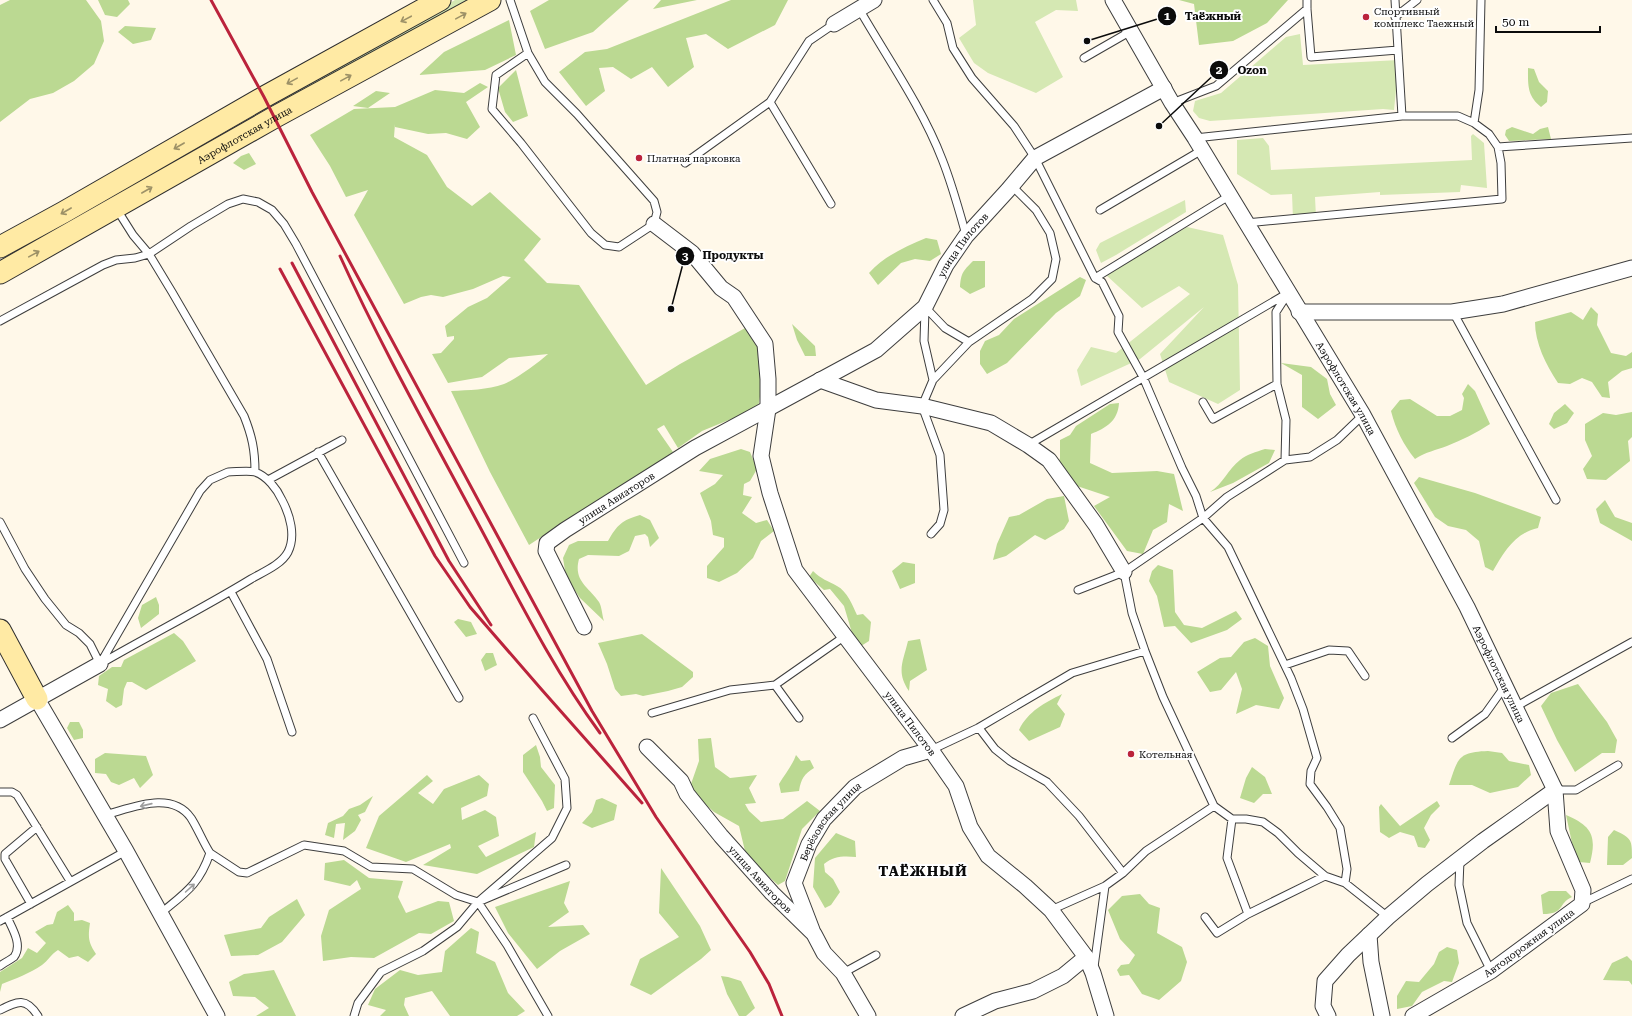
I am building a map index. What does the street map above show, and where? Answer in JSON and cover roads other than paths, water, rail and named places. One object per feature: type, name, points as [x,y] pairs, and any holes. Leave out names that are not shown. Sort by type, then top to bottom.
[{"type":"main road","points":[[0,247],[264,97],[440,0]]},
{"type":"main road","name":"Аэрофлотская улица","points":[[0,273],[275,117],[490,0]]},
{"type":"main road","points":[[0,630],[37,699]]},
{"type":"street","points":[[834,24],[874,0]]},
{"type":"street","name":"Аэрофлотская улица","points":[[1112,0],[1172,103],[1199,144],[1299,312],[1363,415],[1467,607],[1506,685],[1555,790]]},
{"type":"street","name":"улица Пилотов","points":[[768,409],[876,350],[925,307],[946,265],[966,236],[1012,186],[1035,158],[1164,88]]},
{"type":"street","name":"улица Пилотов","points":[[654,224],[692,253],[721,288],[734,297],[756,328],[765,344],[768,379],[768,409],[761,456],[770,493],[795,570],[931,750],[956,786],[970,827],[988,856],[1025,886],[1051,910],[1086,957],[1093,973],[1106,1016]]},
{"type":"street","points":[[1299,312],[1452,312],[1503,304],[1632,268]]},
{"type":"street","points":[[820,380],[876,400],[922,406],[991,423],[1028,445],[1049,460],[1096,525],[1124,572]]},
{"type":"street","name":"улица Авиаторов","points":[[584,627],[546,551],[547,543],[565,530],[695,448],[768,409]]},
{"type":"street","points":[[0,720],[100,664]]},
{"type":"street","points":[[37,699],[161,913],[215,1015]]},
{"type":"street","name":"улица Авиаторов","points":[[647,747],[681,781],[687,794],[721,836],[772,893],[814,934],[824,953],[843,974],[868,1016]]},
{"type":"street","name":"Берёзовская улица","points":[[814,934],[794,882],[809,844],[824,819],[855,787],[903,758],[931,750]]},
{"type":"street","points":[[1328,1016],[1323,1006],[1325,981],[1348,955],[1388,917],[1460,859],[1555,790]]},
{"type":"street","name":"Автодорожная улица","points":[[1413,1016],[1491,971],[1582,904],[1583,890],[1558,831],[1555,790]]},
{"type":"street","points":[[1369,935],[1371,962],[1382,1016]]},
{"type":"street","points":[[963,1016],[996,1001],[1034,991],[1063,976],[1086,957]]},
{"type":"lane","points":[[510,0],[528,54],[546,82],[577,114],[654,201],[657,212],[654,224],[619,247],[605,244],[591,233],[521,143],[492,109],[496,76],[528,54]]},
{"type":"lane","points":[[933,0],[947,23],[953,48],[972,78],[1014,126],[1035,158],[1095,278],[1102,282],[1119,316],[1118,332],[1143,378],[1182,468],[1196,496],[1204,518],[1228,547],[1285,665],[1303,709],[1317,758],[1311,771],[1310,784],[1327,806],[1340,828],[1347,869],[1345,883]]},
{"type":"lane","points":[[1307,0],[1311,57],[1398,50]]},
{"type":"lane","points":[[1395,0],[1402,116]]},
{"type":"lane","points":[[1395,16],[1417,0]]},
{"type":"lane","points":[[1474,123],[1480,90],[1481,0]]},
{"type":"lane","points":[[859,8],[922,118],[942,159],[958,206],[966,236]]},
{"type":"lane","points":[[1172,103],[1216,86],[1307,8]]},
{"type":"lane","points":[[685,163],[770,102],[809,41],[834,24]]},
{"type":"lane","points":[[1084,58],[1131,31]]},
{"type":"lane","points":[[770,102],[831,204]]},
{"type":"lane","points":[[1100,210],[1199,144],[1402,116],[1458,116],[1474,123],[1489,134],[1498,147],[1501,163],[1502,199],[1246,223]]},
{"type":"lane","points":[[1498,147],[1632,138]]},
{"type":"lane","points":[[931,534],[940,524],[944,510],[940,455],[922,406],[933,380],[969,342],[1032,299],[1052,279],[1056,259],[1050,233],[1036,210],[1012,186]]},
{"type":"lane","points":[[1095,278],[1229,196]]},
{"type":"lane","points":[[0,322],[103,265],[116,260],[135,258],[149,254],[228,204],[243,199],[258,202],[272,210],[284,224],[464,563]]},
{"type":"lane","points":[[116,208],[132,235],[149,254],[244,416],[252,436],[255,457],[255,472]]},
{"type":"lane","points":[[1028,445],[1288,293]]},
{"type":"lane","points":[[1285,460],[1286,420],[1277,384],[1276,312],[1288,293]]},
{"type":"lane","points":[[925,307],[945,328],[969,342]]},
{"type":"lane","points":[[925,307],[924,341],[933,380]]},
{"type":"lane","points":[[1452,312],[1556,500]]},
{"type":"lane","points":[[1203,402],[1213,419],[1277,384]]},
{"type":"lane","points":[[1078,590],[1124,572],[1204,518],[1227,497],[1285,460],[1310,457],[1337,440],[1363,415]]},
{"type":"lane","points":[[268,480],[342,440]]},
{"type":"lane","points":[[318,452],[459,698]]},
{"type":"lane","points":[[228,472],[255,472],[268,480],[279,492],[290,520],[291,538],[288,552],[281,561],[231,592],[100,664],[200,491],[210,480],[228,472]]},
{"type":"lane","points":[[0,522],[25,569],[45,599],[66,625],[79,633],[90,644],[100,664]]},
{"type":"lane","points":[[1124,572],[1132,613],[1145,651],[1164,697],[1214,806],[1232,819],[1246,819],[1263,822],[1278,833],[1298,853],[1326,876],[1345,883],[1388,917]]},
{"type":"lane","points":[[231,592],[267,659],[292,732]]},
{"type":"lane","points":[[652,712],[730,690],[775,685],[844,636]]},
{"type":"lane","points":[[1515,706],[1632,642]]},
{"type":"lane","points":[[1285,665],[1329,650],[1348,651],[1365,676]]},
{"type":"lane","points":[[931,750],[979,728],[1072,673],[1145,651]]},
{"type":"lane","points":[[775,685],[799,718]]},
{"type":"lane","points":[[1452,738],[1485,714],[1506,685]]},
{"type":"lane","points":[[354,1016],[358,1003],[381,972],[423,951],[451,931],[478,902],[552,838],[567,808],[565,778],[533,718]]},
{"type":"lane","points":[[979,728],[995,749],[1000,753],[1047,782],[1079,816],[1123,873]]},
{"type":"lane","points":[[1555,790],[1576,790],[1618,765]]},
{"type":"lane","points":[[0,792],[12,792],[17,796],[70,881]]},
{"type":"lane","points":[[105,815],[151,803],[164,802],[179,807],[190,817],[210,853],[239,872],[247,873],[304,845],[344,850],[371,867],[413,869],[456,895],[478,902],[508,945],[548,1016]]},
{"type":"lane","points":[[1051,910],[1105,886],[1123,873],[1146,851],[1214,806]]},
{"type":"lane","points":[[1232,819],[1227,858],[1248,914]]},
{"type":"lane","points":[[31,904],[5,859],[5,854],[37,827]]},
{"type":"lane","points":[[0,966],[13,957],[18,946],[16,937],[3,919],[126,851]]},
{"type":"lane","points":[[161,913],[194,884],[204,870],[210,853]]},
{"type":"lane","points":[[1460,859],[1459,885],[1467,923],[1491,971]]},
{"type":"lane","points":[[478,902],[566,864]]},
{"type":"lane","points":[[1205,917],[1217,933],[1248,914],[1326,876]]},
{"type":"lane","points":[[1582,904],[1632,880]]},
{"type":"lane","points":[[1093,973],[1105,886]]},
{"type":"lane","points":[[843,974],[876,955]]},
{"type":"lane","points":[[0,1010],[16,1002],[21,1002],[32,1008],[38,1016]]},
{"type":"railway","points":[[211,0],[264,97],[312,192],[592,711],[656,817],[750,952],[769,984],[782,1016]]},
{"type":"railway","points":[[340,256],[404,386],[533,626],[548,653],[600,733]]},
{"type":"railway","points":[[292,263],[449,561],[491,625]]},
{"type":"railway","points":[[280,269],[435,556],[470,607],[642,803]]},
{"type":"place","name":"Спортивный комплекс Таежный","points":[[1366,17]]},
{"type":"place","name":"Таёжный","points":[[1087,41]]},
{"type":"place","name":"Ozon","points":[[1159,126]]},
{"type":"place","name":"Платная парковка","points":[[639,158]]},
{"type":"place","name":"Продукты","points":[[671,309]]},
{"type":"place","name":"Котельная","points":[[1131,754]]},
{"type":"district","name":"ТАЁЖНЫЙ","points":[[923,871]]}]
